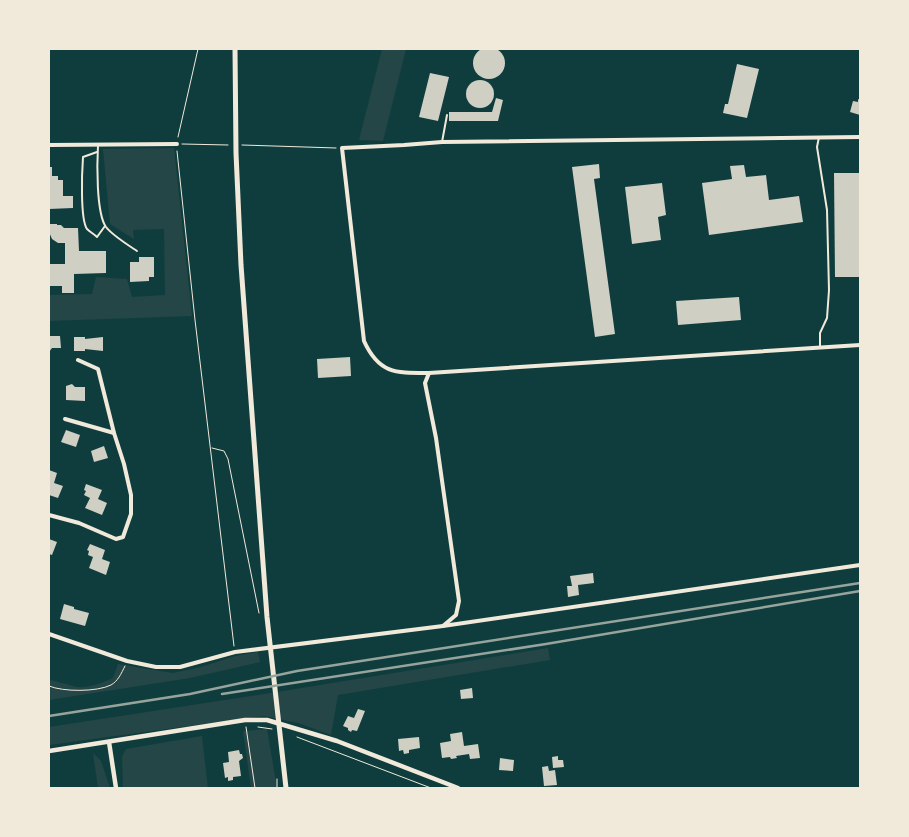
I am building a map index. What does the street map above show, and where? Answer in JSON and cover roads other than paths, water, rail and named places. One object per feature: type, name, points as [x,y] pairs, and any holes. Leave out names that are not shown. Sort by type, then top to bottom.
[{"type":"main road","points":[[235,49],[236,154],[241,265],[267,617],[286,788]]},
{"type":"street","points":[[860,137],[442,142],[342,148],[364,341],[369,352],[377,362],[399,373],[429,373],[860,345]]},
{"type":"street","points":[[49,145],[176,144]]},
{"type":"street","points":[[49,514],[79,523],[116,539],[123,537],[132,514],[131,495],[124,464],[98,369],[78,360]]},
{"type":"street","points":[[429,373],[425,383],[436,438],[459,601],[456,615],[442,626]]},
{"type":"street","points":[[66,419],[114,433]]},
{"type":"street","points":[[49,634],[127,661],[156,667],[180,667],[234,652],[442,626],[860,565]]},
{"type":"street","points":[[49,751],[245,720],[267,720],[337,742],[458,788]]},
{"type":"street","points":[[109,742],[116,788]]},
{"type":"lane","points":[[442,142],[447,115]]},
{"type":"lane","points":[[819,137],[818,147],[827,210],[829,290],[827,318],[820,333],[820,348]]},
{"type":"lane","points":[[98,145],[96,168],[101,212],[106,226],[136,252]]},
{"type":"lane","points":[[97,152],[83,157],[84,220],[87,229],[97,237],[106,226]]},
{"type":"railway","points":[[49,716],[190,694],[297,671],[860,583]]},
{"type":"railway","points":[[222,694],[546,644],[860,591]]}]
